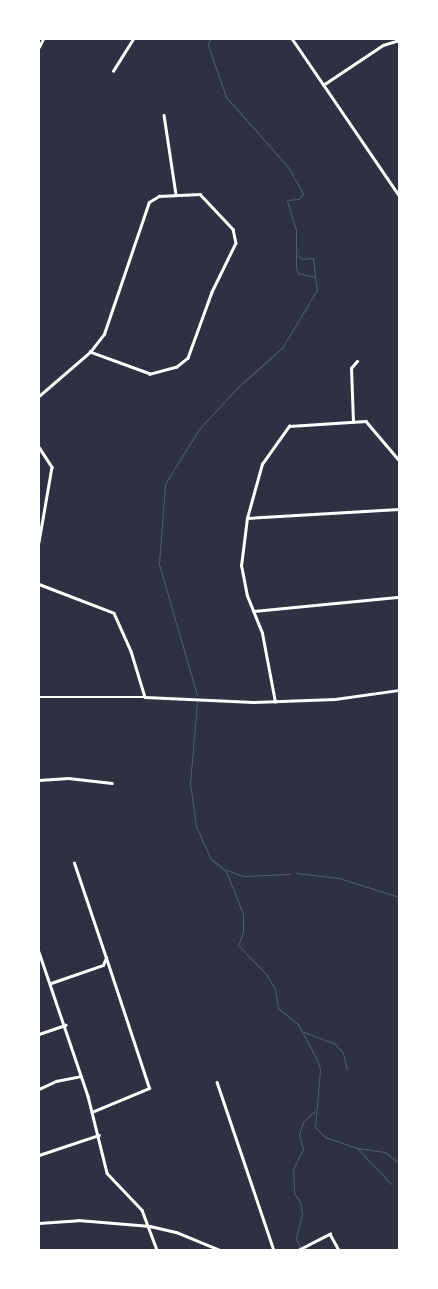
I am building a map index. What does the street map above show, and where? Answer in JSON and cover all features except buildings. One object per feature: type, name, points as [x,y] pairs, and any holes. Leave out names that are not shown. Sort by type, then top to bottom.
[{"type":"street","points":[[39,46],[43,39]]},
{"type":"street","points":[[113,71],[133,39]]},
{"type":"street","points":[[292,39],[399,196]]},
{"type":"street","points":[[323,84],[383,45],[399,40]]},
{"type":"street","points":[[164,115],[176,194]]},
{"type":"street","points":[[39,396],[90,352],[104,334],[149,202],[155,197],[176,194],[200,194],[233,229],[236,239],[204,312],[188,358],[177,367],[150,374],[90,352]]},
{"type":"street","points":[[353,422],[351,368],[357,361]]},
{"type":"street","points":[[275,702],[262,633],[253,611],[241,566],[247,518],[262,464],[286,428],[353,422],[371,423],[399,460]]},
{"type":"street","points":[[39,447],[52,467],[39,542]]},
{"type":"street","points":[[247,518],[399,509]]},
{"type":"street","points":[[39,584],[114,614],[131,651],[144,697]]},
{"type":"street","points":[[253,611],[399,596]]},
{"type":"street","points":[[39,697],[144,697],[275,702],[399,690]]},
{"type":"street","points":[[39,780],[68,778],[112,783]]},
{"type":"street","points":[[74,863],[149,1088],[92,1112]]},
{"type":"street","points":[[39,952],[65,1025],[100,1135],[107,1173],[142,1210],[150,1226],[157,1250]]},
{"type":"street","points":[[50,983],[102,965],[106,958]]},
{"type":"street","points":[[39,1034],[65,1025]]},
{"type":"street","points":[[39,1089],[56,1081],[81,1076]]},
{"type":"street","points":[[217,1082],[274,1250]]},
{"type":"street","points":[[39,1155],[100,1135]]},
{"type":"street","points":[[39,1223],[78,1220],[150,1226],[176,1232],[220,1250]]},
{"type":"street","points":[[298,1250],[330,1234],[339,1250]]},
{"type":"waterway","points":[[197,695],[159,564],[165,484],[199,429],[238,387],[282,348],[317,290],[315,277],[298,273],[296,268],[296,230],[287,200],[299,199],[303,193],[288,167],[226,97],[208,45],[210,39]]},
{"type":"waterway","points":[[298,255],[302,259],[313,258],[315,277]]},
{"type":"waterway","points":[[197,702],[190,783],[196,826],[211,859],[226,871],[243,914],[243,932],[238,945],[266,974],[275,989],[278,1008],[298,1024],[317,1059],[320,1069],[315,1127],[325,1137],[357,1148],[385,1152],[399,1163]]},
{"type":"waterway","points":[[227,870],[243,876],[290,874]]},
{"type":"waterway","points":[[296,873],[339,878],[399,897]]},
{"type":"waterway","points":[[304,1032],[335,1044],[343,1053],[347,1070]]},
{"type":"waterway","points":[[301,1250],[296,1238],[302,1214],[300,1202],[294,1193],[293,1169],[303,1149],[299,1135],[303,1122],[315,1111]]},
{"type":"waterway","points":[[358,1149],[391,1184]]}]
